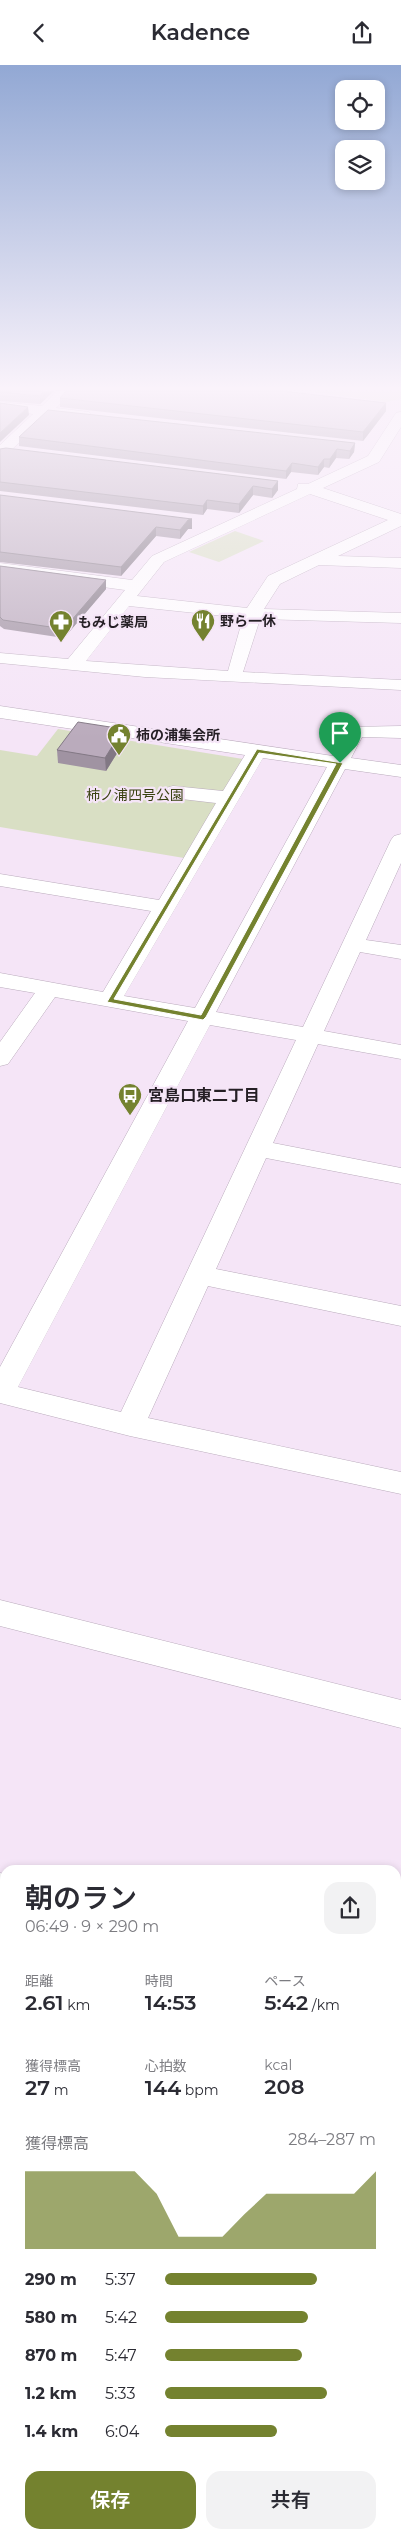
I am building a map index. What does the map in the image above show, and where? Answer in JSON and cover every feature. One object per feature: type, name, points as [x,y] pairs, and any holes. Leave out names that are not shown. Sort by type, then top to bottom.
[{"type":"street","points":[[72,666],[161,557],[273,506]]},
{"type":"street","points":[[363,506],[401,519]]},
{"type":"street","points":[[236,669],[251,614],[262,594],[274,579],[401,519]]},
{"type":"street","points":[[199,521],[226,528]]},
{"type":"street","points":[[314,560],[401,563]]},
{"type":"street","points":[[0,568],[136,586]]},
{"type":"street","points":[[125,600],[251,614],[401,618]]},
{"type":"street","points":[[0,658],[72,666],[222,677],[401,685]]},
{"type":"street","points":[[0,712],[401,771]]},
{"type":"street","points":[[401,733],[356,731],[0,1393],[130,1425],[401,1483]]},
{"type":"street","points":[[110,1000],[257,751]]},
{"type":"street","points":[[199,784],[231,793]]},
{"type":"street","points":[[173,792],[231,793]]},
{"type":"street","points":[[130,1425],[201,1275],[257,1148],[398,852]]},
{"type":"street","points":[[0,879],[164,907]]},
{"type":"street","points":[[353,944],[401,952]]},
{"type":"street","points":[[0,980],[401,1052]]},
{"type":"street","points":[[0,1059],[49,989]]},
{"type":"street","points":[[257,1148],[401,1176]]},
{"type":"street","points":[[201,1275],[401,1316]]},
{"type":"street","points":[[0,1613],[401,1714]]},
{"type":"green space","points":[[235,531],[264,541],[219,562],[189,552]]},
{"type":"green space","name":"柿ノ浦四号公園","points":[[58,729],[243,759],[184,858],[0,827],[0,750],[37,756]]},
{"type":"building","points":[[0,506],[91,506],[192,519],[188,520],[180,530],[156,527],[121,567],[0,552]]},
{"type":"building","points":[[0,566],[106,580],[64,629],[3,620],[0,617]]},
{"type":"building","points":[[78,722],[123,729],[105,758],[57,750]]},
{"type":"place","name":"野ら一休","points":[[203,642]]},
{"type":"place","name":"もみじ薬局","points":[[61,643]]},
{"type":"place","name":"柿の浦集会所","points":[[119,756]]},
{"type":"place","name":"宮島口東二丁目","points":[[130,1116]]},
{"type":"route","points":[[257,751],[340,763],[203,1017],[110,1000],[257,751]]}]
